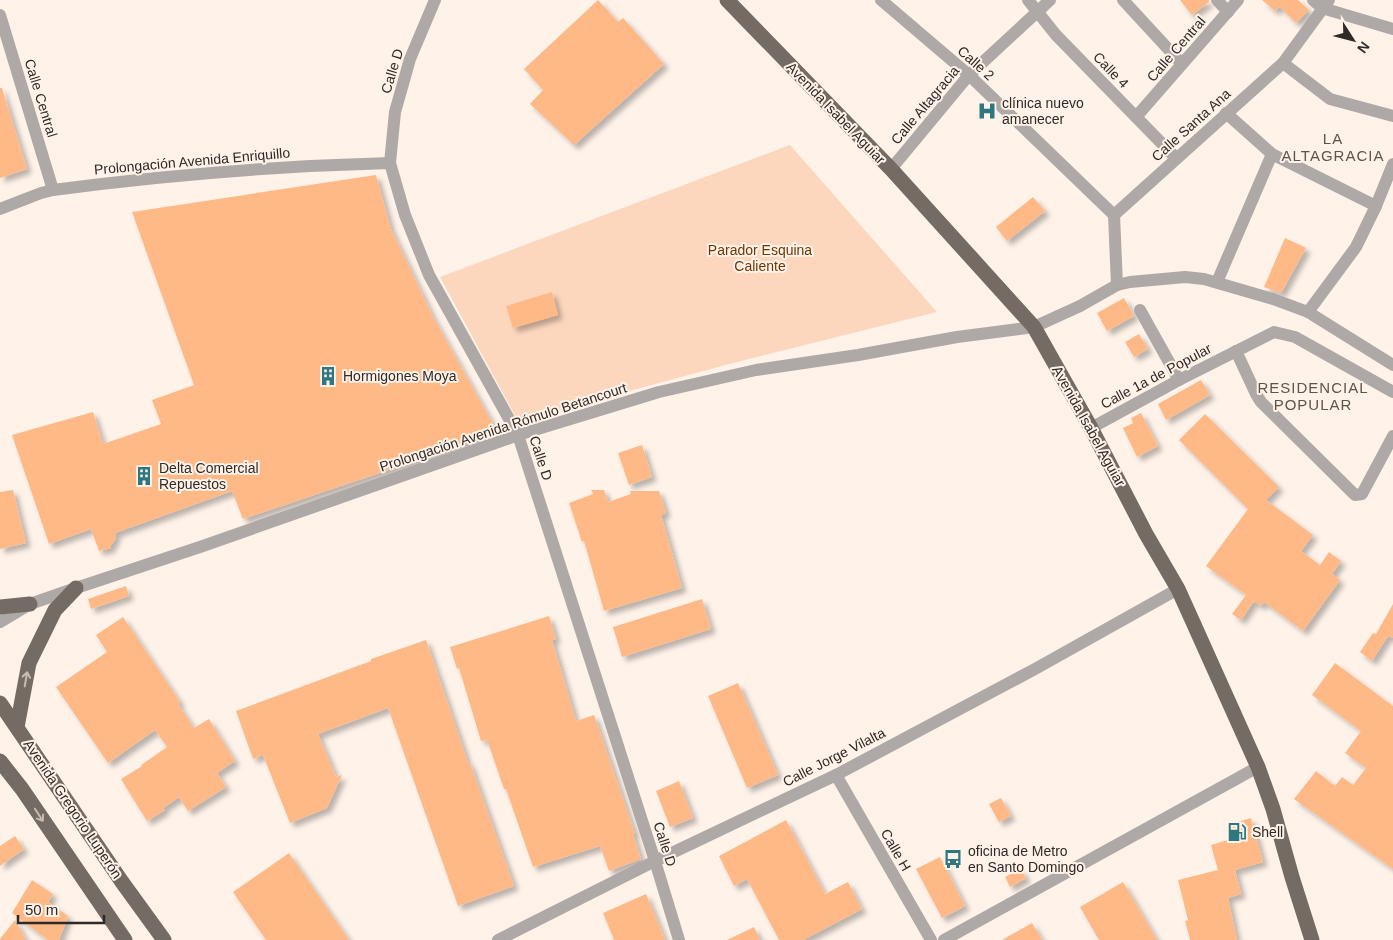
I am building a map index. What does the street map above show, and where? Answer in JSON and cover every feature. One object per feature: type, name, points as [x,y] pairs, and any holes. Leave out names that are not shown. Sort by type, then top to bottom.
[{"type":"main road","name":"Avenida Isabel Aguiar","points":[[727,0],[891,169],[1034,327],[1091,428],[1146,534],[1178,589],[1258,767],[1273,809],[1311,939]]},
{"type":"main road","points":[[17,727],[29,663],[55,610],[76,588]]},
{"type":"main road","points":[[0,607],[30,604]]},
{"type":"main road","name":"Avenida Gregorio Luperón","points":[[0,703],[122,882],[164,940]]},
{"type":"main road","points":[[0,761],[22,789],[125,940]]},
{"type":"main road","points":[[0,777],[22,789]]},
{"type":"street","name":"Calle D","points":[[436,0],[410,59],[405,76],[395,112],[390,163],[404,214],[429,275],[518,435],[679,940]]},
{"type":"street","name":"Calle 2","points":[[881,0],[969,75],[1114,215]]},
{"type":"street","name":"Calle 4","points":[[1028,0],[1056,35],[1176,158]]},
{"type":"street","name":"Calle Altagracia","points":[[891,169],[969,75],[1050,0]]},
{"type":"street","points":[[1123,0],[1182,64]]},
{"type":"street","points":[[1217,0],[1228,12]]},
{"type":"street","name":"Calle Central","points":[[1136,117],[1238,0]]},
{"type":"street","points":[[1321,3],[1393,29]]},
{"type":"street","name":"Calle Santa Ana","points":[[1114,215],[1283,63],[1321,3]]},
{"type":"street","name":"Calle Central","points":[[0,15],[53,190]]},
{"type":"street","points":[[1283,63],[1330,99],[1393,116]]},
{"type":"street","points":[[1226,113],[1272,154],[1376,206]]},
{"type":"street","points":[[1217,282],[1272,154]]},
{"type":"street","name":"Prolongación Avenida Enriquillo","points":[[0,209],[53,190],[132,180],[234,170],[390,163]]},
{"type":"street","points":[[1308,312],[1356,247],[1376,206],[1393,164]]},
{"type":"street","points":[[1114,215],[1117,285]]},
{"type":"street","name":"Prolongación Avenida Rómulo Betancourt","points":[[0,622],[30,604],[200,547],[518,435],[659,392],[756,370],[858,355],[957,337],[1034,327],[1080,306],[1117,285],[1155,278],[1185,277],[1217,282],[1308,312],[1393,365]]},
{"type":"street","points":[[1140,310],[1179,380]]},
{"type":"street","name":"Calle 1a de Popular","points":[[1091,428],[1179,380],[1271,333],[1277,332],[1292,336],[1393,392]]},
{"type":"street","points":[[1236,351],[1261,402],[1355,494],[1362,494],[1393,436]]},
{"type":"street","name":"Calle Jorge Vilalta","points":[[498,940],[655,861],[836,775],[1035,669],[1178,589]]},
{"type":"street","points":[[944,940],[1258,767]]},
{"type":"street","name":"Calle H","points":[[836,775],[930,940]]},
{"type":"green space","name":"Parador Esquina Caliente","points":[[790,145],[937,312],[733,363],[518,421],[440,277]]},
{"type":"building","points":[[598,0],[618,22],[623,18],[664,64],[574,145],[530,104],[543,90],[524,69]]},
{"type":"building","points":[[1180,0],[1209,0],[1209,2],[1192,15]]},
{"type":"building","points":[[1262,0],[1298,0],[1309,10],[1296,23],[1279,6],[1275,11]]},
{"type":"building","points":[[0,88],[2,88],[27,169],[0,178]]},
{"type":"building","name":"Hormigones Moya","points":[[376,175],[391,229],[433,317],[498,433],[243,519],[232,491],[115,533],[116,538],[111,548],[99,551],[91,529],[49,544],[12,435],[93,412],[103,444],[161,424],[152,400],[194,385],[132,212]]},
{"type":"building","points":[[1033,197],[1045,211],[1007,241],[996,227]]},
{"type":"building","points":[[1285,238],[1306,248],[1281,293],[1264,287]]},
{"type":"building","points":[[552,292],[558,315],[513,328],[506,306]]},
{"type":"building","points":[[1124,298],[1134,316],[1107,331],[1097,313]]},
{"type":"building","points":[[1139,334],[1148,349],[1134,357],[1125,342]]},
{"type":"building","points":[[1201,380],[1210,395],[1166,420],[1158,404]]},
{"type":"building","points":[[1141,413],[1158,446],[1137,457],[1123,428],[1133,423],[1131,418]]},
{"type":"building","points":[[1205,414],[1279,487],[1266,500],[1313,535],[1301,551],[1320,565],[1329,552],[1341,561],[1332,574],[1340,580],[1303,631],[1264,602],[1261,606],[1254,601],[1241,620],[1232,614],[1246,595],[1206,566],[1248,509],[1179,440]]},
{"type":"building","points":[[642,445],[652,477],[629,485],[618,453]]},
{"type":"building","points":[[13,490],[26,543],[0,549],[0,492]]},
{"type":"building","points":[[591,490],[604,490],[608,502],[631,494],[630,491],[659,491],[666,513],[661,515],[682,588],[604,611],[584,541],[582,542],[569,503],[593,494]]},
{"type":"building","points":[[126,586],[129,596],[91,609],[88,599]]},
{"type":"building","points":[[702,599],[711,629],[622,657],[613,627]]},
{"type":"building","points":[[1393,604],[1393,638],[1388,636],[1372,661],[1360,652],[1373,633],[1376,634]]},
{"type":"building","points":[[549,616],[556,639],[552,640],[576,721],[594,715],[635,834],[633,834],[641,859],[609,871],[600,846],[533,867],[487,740],[481,741],[459,668],[457,669],[450,647]]},
{"type":"building","points":[[123,617],[180,702],[178,704],[194,728],[209,719],[235,761],[217,773],[226,787],[188,811],[179,797],[163,808],[165,810],[147,821],[121,779],[167,747],[155,730],[108,763],[56,687],[107,652],[96,635]]},
{"type":"building","points":[[426,640],[468,763],[470,763],[514,886],[458,906],[388,708],[318,734],[336,777],[342,775],[327,808],[290,823],[263,755],[253,759],[236,711]]},
{"type":"building","points":[[1335,663],[1393,706],[1393,869],[1294,799],[1316,771],[1335,786],[1342,777],[1353,785],[1366,768],[1345,753],[1361,731],[1312,695]]},
{"type":"building","points":[[738,683],[778,775],[747,788],[708,696]]},
{"type":"building","points":[[679,781],[693,818],[670,827],[656,791]]},
{"type":"building","points":[[1001,798],[1011,816],[999,822],[989,804]]},
{"type":"building","points":[[1251,818],[1263,862],[1235,870],[1241,894],[1228,898],[1237,940],[1190,940],[1185,921],[1188,920],[1178,880],[1218,870],[1211,845],[1231,839],[1227,825]]},
{"type":"building","points":[[786,820],[825,894],[848,882],[862,909],[803,940],[779,940],[747,879],[734,886],[719,856]]},
{"type":"building","points":[[15,836],[24,849],[0,866],[0,846]]},
{"type":"building","points":[[289,853],[349,940],[266,940],[233,892]]},
{"type":"building","points":[[940,857],[965,906],[942,918],[916,869]]},
{"type":"building","points":[[1021,869],[1026,878],[1010,887],[1005,877]]},
{"type":"building","points":[[32,880],[53,894],[48,902],[68,916],[59,940],[48,940],[12,913]]},
{"type":"building","points":[[1123,882],[1157,940],[1099,940],[1080,907]]},
{"type":"building","points":[[646,894],[665,940],[614,940],[603,913]]},
{"type":"building","points":[[15,920],[26,940],[0,940],[0,939]]},
{"type":"building","points":[[1032,923],[1042,940],[1002,940]]},
{"type":"building","points":[[754,927],[760,940],[727,940]]},
{"type":"place","name":"clínica nuevo amanecer","points":[[987,111]]},
{"type":"place","name":"Hormigones Moya","points":[[328,376]]},
{"type":"place","name":"Delta Comercial Repuestos","points":[[144,476]]},
{"type":"place","name":"Shell","points":[[1237,832]]},
{"type":"place","name":"oficina de Metro en Santo Domingo","points":[[953,859]]},
{"type":"district","name":"LA ALTAGRACIA","points":[[1333,148]]},
{"type":"district","name":"RESIDENCIAL POPULAR","points":[[1313,396]]}]
